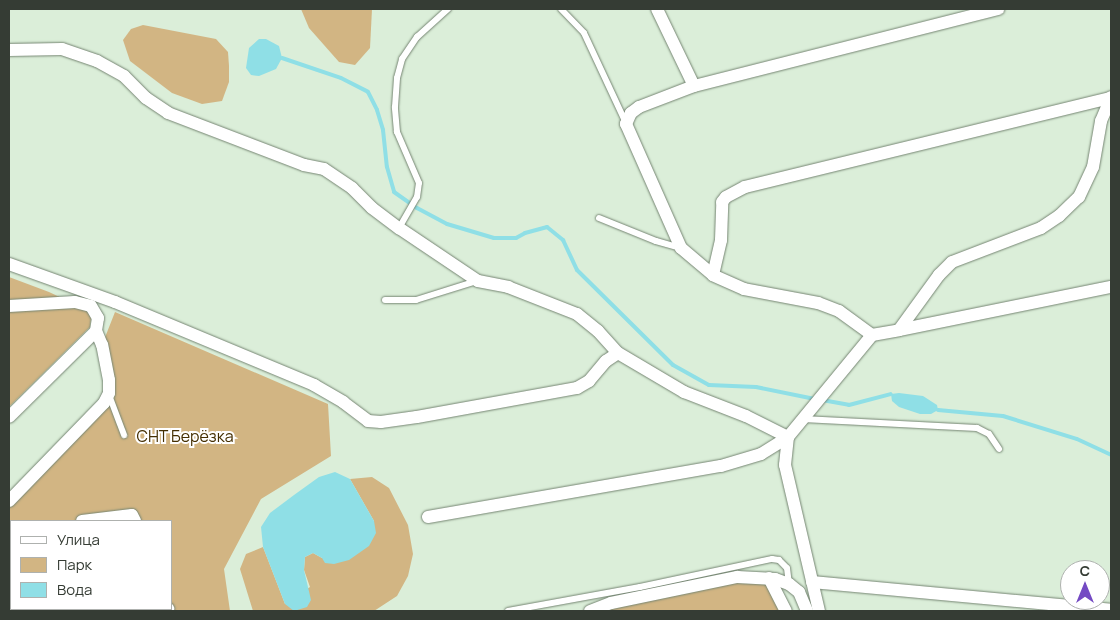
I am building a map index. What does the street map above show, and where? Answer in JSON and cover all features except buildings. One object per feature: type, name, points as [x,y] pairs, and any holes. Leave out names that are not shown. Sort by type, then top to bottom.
[{"type":"street","points":[[658,9],[694,86]]},
{"type":"street","points":[[872,335],[839,311],[818,303],[744,289],[713,275],[681,248],[626,124],[631,113],[638,107],[694,86],[998,9]]},
{"type":"street","points":[[9,50],[62,49],[97,61],[124,76],[146,98],[168,113],[304,165],[324,169],[352,188],[372,208],[399,228],[478,281],[508,287],[577,314],[598,331],[618,354],[684,392],[746,416],[788,437]]},
{"type":"street","points":[[713,275],[721,240],[722,202],[726,197],[745,187],[1111,98]]},
{"type":"street","points":[[899,330],[939,275],[952,262],[1041,228],[1059,216],[1079,196],[1093,167],[1102,121],[1111,98]]},
{"type":"street","points":[[9,264],[115,302],[314,386],[343,402],[368,421],[381,422],[417,417],[577,388],[589,381],[606,362],[618,354]]},
{"type":"street","points":[[428,517],[721,466],[761,454],[788,437],[872,335],[1111,287]]},
{"type":"street","points":[[9,306],[75,302],[92,306],[98,318],[96,331],[102,345],[109,380],[109,394],[104,403],[9,501]]},
{"type":"street","points":[[9,417],[96,331]]},
{"type":"street","points":[[788,437],[785,465],[819,611]]},
{"type":"street","points":[[90,520],[132,515],[134,520]]},
{"type":"street","points":[[590,611],[611,603],[737,577],[769,578],[790,584],[799,592],[808,611]]},
{"type":"street","points":[[769,578],[786,611]]},
{"type":"street","points":[[812,582],[1052,608],[1111,610]]},
{"type":"lane","points":[[399,228],[417,196],[419,183],[397,132],[395,107],[397,78],[402,59],[417,37],[448,9]]},
{"type":"lane","points":[[561,9],[584,33],[626,124]]},
{"type":"lane","points":[[599,218],[656,241],[681,248]]},
{"type":"lane","points":[[386,300],[416,300],[478,281]]},
{"type":"lane","points":[[109,394],[124,435]]},
{"type":"lane","points":[[803,419],[977,428],[989,434],[999,449]]},
{"type":"lane","points":[[508,611],[772,559],[779,560],[787,568],[790,584]]},
{"type":"green space","points":[[301,9],[372,9],[370,48],[355,65],[339,62],[309,28]]},
{"type":"green space","points":[[143,25],[216,39],[228,52],[229,82],[222,101],[202,104],[172,93],[130,61],[123,40],[131,29]]},
{"type":"green space","points":[[9,277],[49,292],[87,310],[91,318],[90,327],[9,407]]},
{"type":"green space","name":"СНТ Берёзка","points":[[115,312],[328,404],[331,456],[261,499],[224,569],[230,611],[9,611],[9,501],[104,403],[102,345]]},
{"type":"green space","points":[[372,477],[389,488],[408,525],[413,554],[408,576],[397,596],[374,611],[253,611],[240,569],[246,554],[263,547],[285,604],[310,587],[304,570],[305,557],[313,553],[322,558],[374,521],[350,479]]},
{"type":"green space","points":[[737,577],[769,578],[786,611],[590,611]]},
{"type":"water","points":[[259,39],[266,39],[279,46],[282,58],[276,69],[259,76],[251,75],[246,68],[249,48]]},
{"type":"water","points":[[891,394],[923,396],[937,405],[938,410],[931,414],[920,414],[899,407],[892,401]]},
{"type":"water","points":[[335,472],[350,479],[374,521],[376,533],[369,546],[349,560],[334,564],[325,563],[322,558],[313,553],[305,557],[304,570],[311,600],[307,607],[294,611],[285,604],[263,547],[261,527],[270,513],[294,495],[319,477]]},
{"type":"waterway","points":[[282,58],[341,78],[368,92],[377,110],[383,130],[387,167],[394,192],[417,208],[447,224],[494,238],[516,238],[525,233],[547,227],[563,240],[577,270],[673,365],[709,385],[756,387],[815,399]]},
{"type":"waterway","points":[[822,400],[849,405],[891,394]]},
{"type":"waterway","points":[[938,410],[1003,416],[1077,439],[1111,455]]}]
